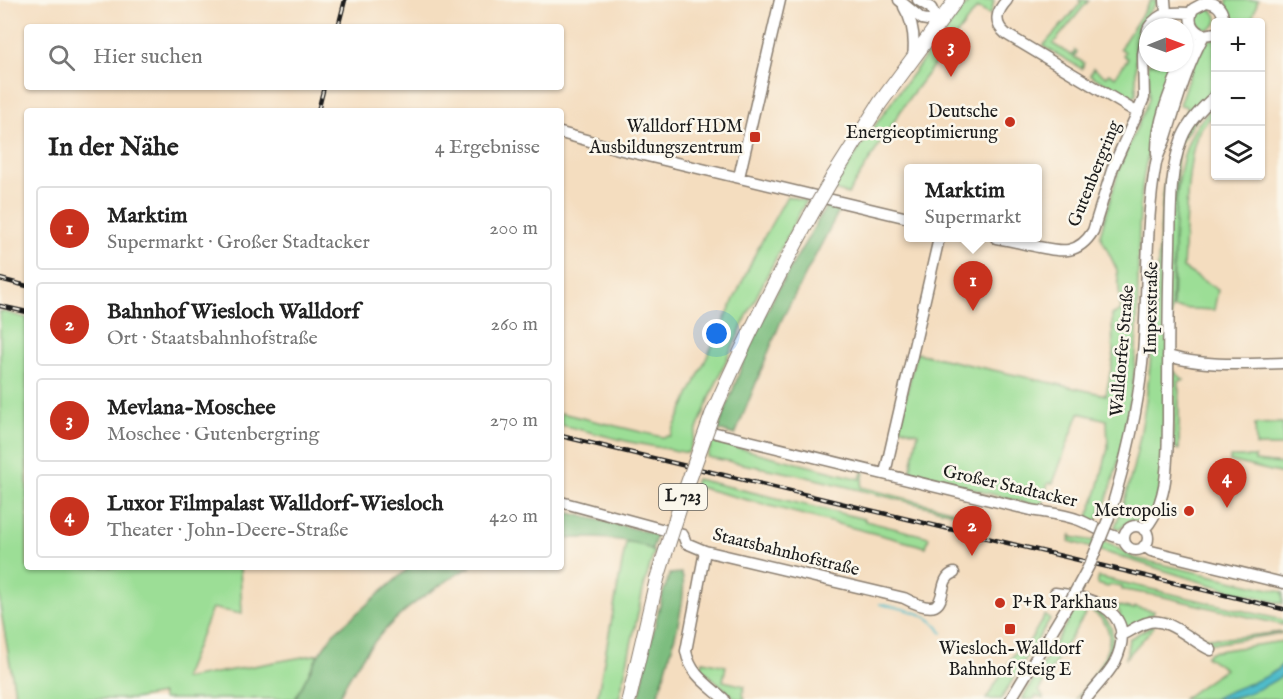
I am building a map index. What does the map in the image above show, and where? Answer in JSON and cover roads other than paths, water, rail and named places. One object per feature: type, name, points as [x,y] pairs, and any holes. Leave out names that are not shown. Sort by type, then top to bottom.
[{"type":"main road","name":"L 723","points":[[629,699],[657,579],[683,496],[712,415],[741,348],[833,177],[880,103],[956,0]]},
{"type":"street","points":[[739,177],[780,0]]},
{"type":"street","points":[[918,0],[931,8],[938,22]]},
{"type":"street","points":[[1007,0],[996,16],[1000,29],[1138,112]]},
{"type":"street","points":[[1165,0],[1166,13],[1191,13]]},
{"type":"street","points":[[900,1],[922,20],[938,22]]},
{"type":"street","points":[[900,1],[908,12],[912,27],[913,58]]},
{"type":"street","points":[[1205,32],[1190,19],[1191,13],[1201,3],[1216,2],[1223,18]]},
{"type":"street","name":"Gutenbergring","points":[[1156,18],[1166,13]]},
{"type":"street","name":"Walldorfer Straße","points":[[1193,48],[1205,32]]},
{"type":"street","name":"Walldorfer Straße","points":[[1158,158],[1184,80],[1205,32]]},
{"type":"street","name":"Gutenbergring","points":[[1018,242],[1057,251],[1072,250],[1084,243],[1093,231],[1113,167],[1144,99],[1143,72]]},
{"type":"street","name":"Walldorfer Straße","points":[[1011,699],[1069,603],[1090,562],[1108,520],[1126,461],[1143,362],[1150,218],[1158,158],[1157,139],[1179,72]]},
{"type":"street","name":"Impexstraße","points":[[1144,546],[1147,535],[1144,530],[1156,514],[1166,477],[1171,213],[1175,166],[1188,126],[1211,100]]},
{"type":"street","points":[[564,134],[904,217]]},
{"type":"street","points":[[885,473],[938,242]]},
{"type":"street","points":[[1168,357],[1190,363],[1208,364],[1283,363]]},
{"type":"street","name":"Großer Stadtacker","points":[[716,433],[1031,510],[1058,513],[1124,539]]},
{"type":"street","name":"Staatsbahnhofstraße","points":[[564,503],[683,535],[686,543],[705,551],[904,598],[926,607],[934,607],[940,601],[946,579],[954,573]]},
{"type":"street","points":[[1144,530],[1133,526],[1125,534],[1125,544],[1136,550],[1144,546],[1151,551],[1283,583]]},
{"type":"street","points":[[705,551],[686,651],[695,674],[724,699]]},
{"type":"street","points":[[1055,593],[1086,598],[1105,607],[1117,622],[1120,636],[1114,663],[1086,699]]},
{"type":"street","points":[[1120,636],[1147,622],[1157,621],[1169,625],[1211,650]]},
{"type":"water","points":[[1283,663],[1283,675],[1267,685],[1242,695],[1214,699],[1271,674]]},
{"type":"waterway","points":[[880,604],[923,615],[931,620],[942,633]]},
{"type":"railway","points":[[339,24],[345,0]]},
{"type":"railway","points":[[319,108],[323,90]]},
{"type":"railway","points":[[0,279],[24,285]]},
{"type":"railway","points":[[0,306],[24,311]]},
{"type":"railway","points":[[564,437],[1283,609]]},
{"type":"place","name":"Mevlana-Moschee","points":[[951,77]]},
{"type":"place","name":"Deutsche Energieoptimierung","points":[[1010,122]]},
{"type":"place","name":"Walldorf HDM Ausbildungszentrum","points":[[755,137]]},
{"type":"place","name":"Marktim","points":[[973,311]]},
{"type":"place","name":"Luxor Filmpalast Walldorf-Wiesloch","points":[[1227,508]]},
{"type":"place","name":"Metropolis","points":[[1189,511]]},
{"type":"place","name":"Bahnhof Wiesloch Walldorf","points":[[972,556]]},
{"type":"place","name":"P+R Parkhaus","points":[[1000,603]]},
{"type":"place","name":"Wiesloch-Walldorf Bahnhof Steig E","points":[[1010,629]]}]
